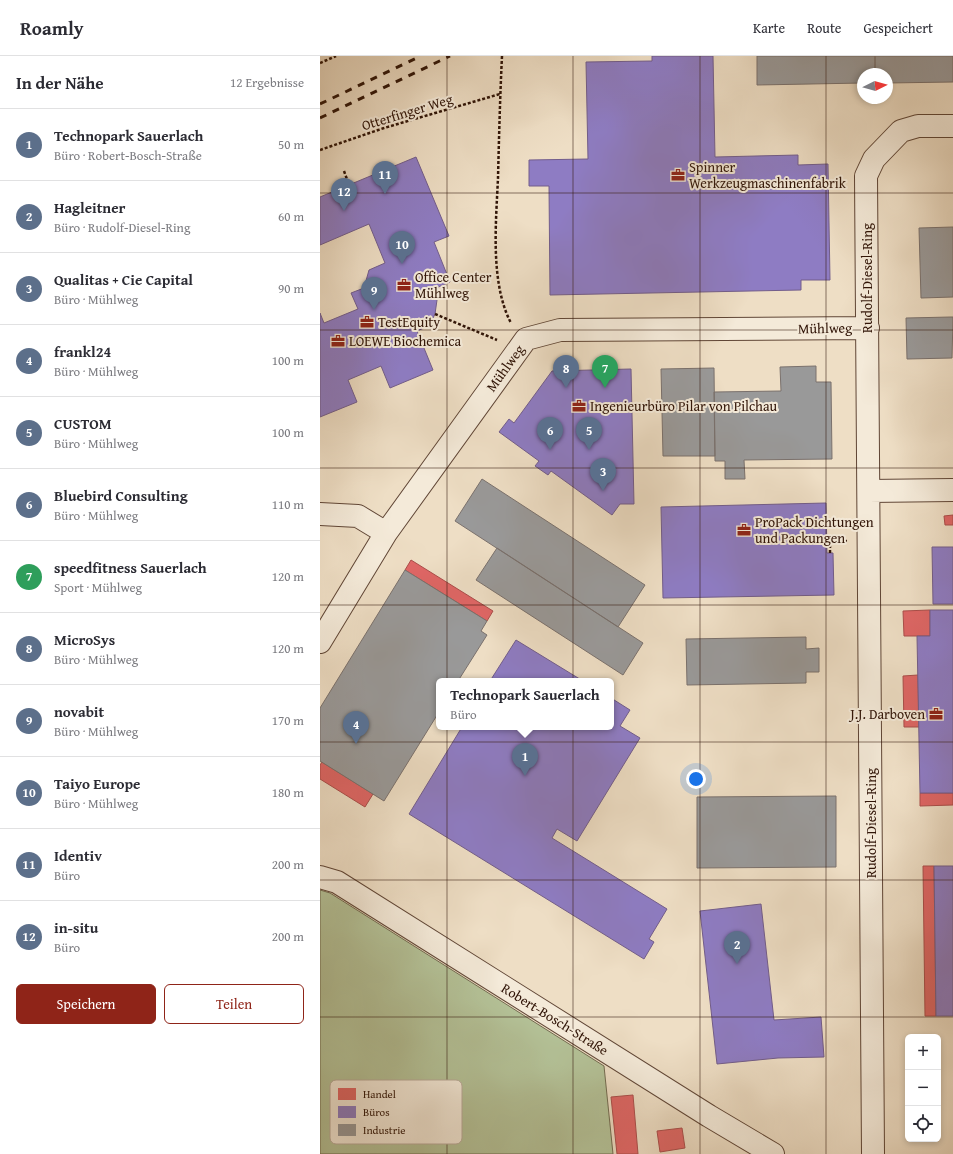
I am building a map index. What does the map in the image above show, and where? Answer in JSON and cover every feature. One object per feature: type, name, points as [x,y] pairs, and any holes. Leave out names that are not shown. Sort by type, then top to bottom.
[{"type":"street","name":"Rudolf-Diesel-Ring","points":[[873,1154],[866,176],[874,159],[901,131],[918,126],[953,126]]},
{"type":"street","name":"Mühlweg","points":[[320,642],[386,533],[526,339],[560,330],[868,328]]},
{"type":"street","points":[[869,491],[953,490]]},
{"type":"street","points":[[320,514],[358,516],[386,533]]},
{"type":"street","name":"Robert-Bosch-Straße","points":[[320,861],[329,880],[709,1116],[773,1154]]},
{"type":"path","points":[[320,63],[336,56]]},
{"type":"path","points":[[502,56],[496,263],[502,303],[510,323],[526,339]]},
{"type":"path","name":"Otterfinger Weg","points":[[320,150],[384,128],[500,94]]},
{"type":"path","points":[[344,171],[349,185]]},
{"type":"path","points":[[435,314],[491,338]]},
{"type":"green space","points":[[320,890],[330,893],[604,1066],[613,1154],[320,1154]]},
{"type":"building: Handel","points":[[953,515],[953,525],[945,525],[944,516]]},
{"type":"building: Handel","points":[[411,560],[493,611],[487,621],[405,570]]},
{"type":"building: Handel","points":[[930,610],[930,636],[904,636],[903,611]]},
{"type":"building: Handel","points":[[918,675],[919,727],[904,727],[903,676]]},
{"type":"building: Handel","points":[[322,762],[373,794],[365,807],[320,779],[320,765]]},
{"type":"building: Handel","points":[[920,793],[953,793],[953,805],[920,806]]},
{"type":"building: Handel","points":[[923,866],[934,866],[936,1016],[925,1016]]},
{"type":"building: Handel","points":[[633,1095],[638,1154],[617,1154],[611,1097]]},
{"type":"building: Handel","points":[[682,1128],[685,1148],[660,1152],[657,1131]]},
{"type":"building: Büros","name":"Spinner Werkzeugmaschinenfabrik","points":[[652,56],[713,56],[715,157],[798,155],[798,165],[828,164],[830,280],[801,280],[801,290],[550,295],[549,186],[529,186],[529,160],[588,159],[586,62],[652,61]]},
{"type":"building: Büros","name":"Office Center Mühlweg","points":[[416,157],[449,236],[434,242],[450,282],[434,289],[437,300],[435,314],[431,322],[424,328],[417,331],[433,370],[390,388],[381,366],[348,380],[357,402],[320,417],[320,313],[324,323],[358,309],[351,293],[364,288],[369,270],[385,263],[369,224],[320,245],[320,197]]},
{"type":"building: Büros","points":[[631,369],[634,504],[620,504],[612,515],[551,471],[548,475],[535,466],[539,461],[499,432],[509,419],[514,423],[552,371]]},
{"type":"building: Büros","name":"ProPack Dichtungen und Packungen","points":[[826,503],[827,553],[833,553],[834,595],[663,598],[661,507]]},
{"type":"building: Büros","points":[[932,547],[953,547],[953,604],[933,604]]},
{"type":"building: Büros","name":"J.J. Darboven","points":[[930,610],[953,610],[953,793],[920,793],[917,636],[930,636]]},
{"type":"building: Büros","points":[[516,640],[578,678],[492,678]]},
{"type":"building: Büros","points":[[614,700],[630,710],[620,726],[640,738],[577,841],[557,829],[552,838],[667,909],[649,939],[654,942],[644,959],[409,814],[460,730],[614,730]]},
{"type":"building: Büros","points":[[934,866],[953,866],[953,1016],[936,1016]]},
{"type":"building: Büros","points":[[761,904],[774,1020],[821,1017],[824,1057],[778,1058],[717,1064],[700,911]]},
{"type":"building: Industrie","points":[[757,56],[875,56],[875,68],[857,68],[857,83],[757,85]]},
{"type":"building: Industrie","points":[[875,56],[953,56],[953,82],[893,83],[893,68],[875,68]]},
{"type":"building: Industrie","points":[[953,227],[953,297],[921,298],[919,228]]},
{"type":"building: Industrie","points":[[953,317],[952,358],[907,359],[906,318]]},
{"type":"building: Industrie","points":[[816,366],[816,382],[831,382],[832,459],[744,460],[745,479],[725,479],[725,461],[715,461],[714,392],[781,391],[780,367]]},
{"type":"building: Industrie","points":[[714,368],[715,456],[663,456],[661,369]]},
{"type":"building: Industrie","points":[[482,479],[645,585],[618,627],[455,521]]},
{"type":"building: Industrie","points":[[497,548],[643,643],[623,675],[476,580]]},
{"type":"building: Industrie","points":[[405,570],[487,621],[481,631],[487,635],[460,678],[436,678],[436,717],[384,801],[320,761],[320,708]]},
{"type":"building: Industrie","points":[[806,637],[806,649],[819,648],[819,672],[806,672],[806,683],[687,685],[686,639]]},
{"type":"building: Industrie","points":[[836,796],[836,867],[697,868],[697,797]]},
{"type":"railway","points":[[320,104],[421,56]]},
{"type":"railway","points":[[320,118],[450,56]]},
{"type":"place","name":"Spinner Werkzeugmaschinenfabrik","points":[[678,175]]},
{"type":"place","name":"Identiv","points":[[385,194]]},
{"type":"place","name":"in-situ","points":[[344,211]]},
{"type":"place","name":"Taiyo Europe","points":[[402,264]]},
{"type":"place","name":"Office Center Mühlweg","points":[[404,285]]},
{"type":"place","name":"novabit","points":[[374,310]]},
{"type":"place","name":"TestEquity","points":[[367,322]]},
{"type":"place","name":"LOEWE Biochemica","points":[[338,341]]},
{"type":"place","name":"MicroSys","points":[[566,388]]},
{"type":"place","name":"speedfitness Sauerlach","points":[[605,388]]},
{"type":"place","name":"Ingenieurbüro Pilar von Pilchau","points":[[579,406]]},
{"type":"place","name":"Bluebird Consulting","points":[[550,450]]},
{"type":"place","name":"CUSTOM","points":[[589,450]]},
{"type":"place","name":"Qualitas + Cie Capital","points":[[603,491]]},
{"type":"place","name":"ProPack Dichtungen und Packungen","points":[[744,530]]},
{"type":"place","name":"J.J. Darboven","points":[[936,714]]},
{"type":"place","name":"frankl24","points":[[356,744]]},
{"type":"place","name":"Technopark Sauerlach","points":[[525,776]]},
{"type":"place","name":"Hagleitner","points":[[737,964]]}]
